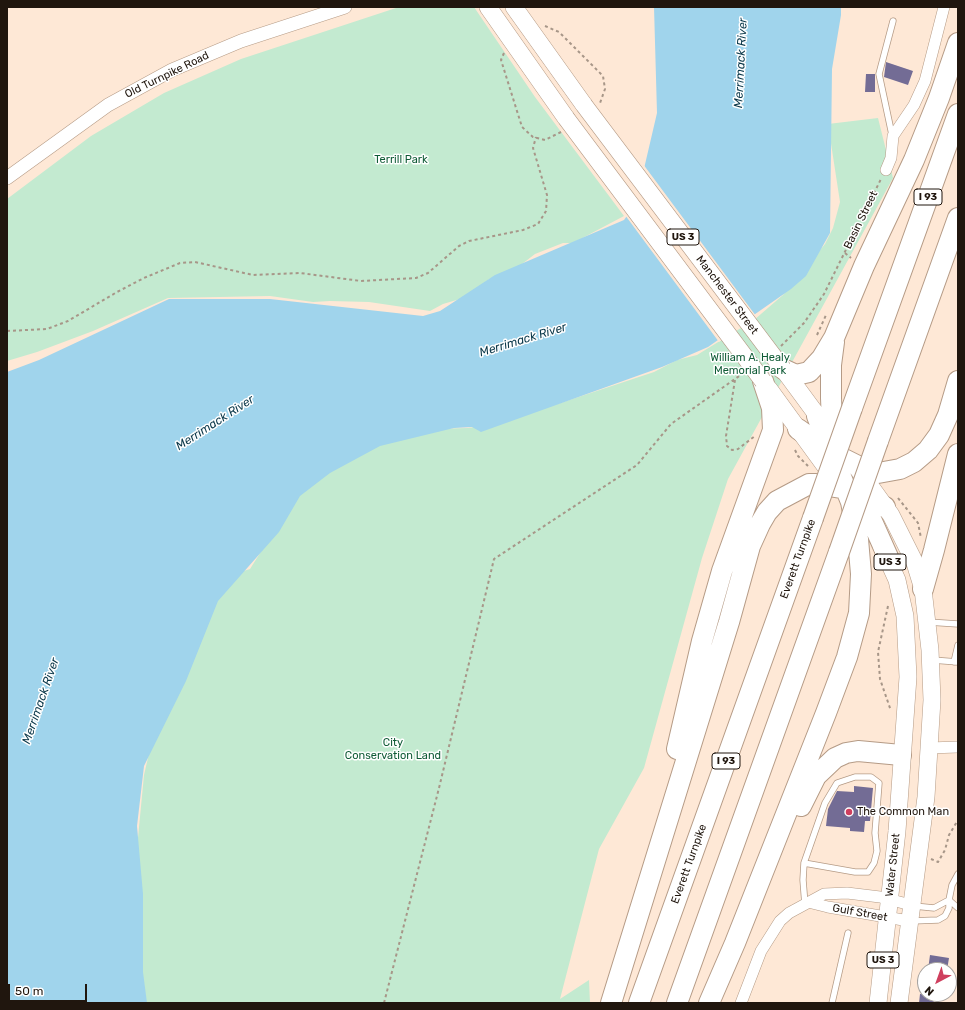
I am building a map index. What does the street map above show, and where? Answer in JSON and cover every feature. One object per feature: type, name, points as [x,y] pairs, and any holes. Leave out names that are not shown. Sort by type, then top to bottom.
[{"type":"highway","points":[[783,369],[796,375],[809,372],[822,358],[834,338],[864,266],[919,146],[939,98],[958,43]]},
{"type":"highway","name":"Everett Turnpike","points":[[639,1003],[958,114]]},
{"type":"highway","points":[[677,1003],[958,218]]},
{"type":"highway","points":[[709,1003],[747,913],[826,713],[854,635],[859,612],[861,574],[858,539],[842,455],[832,422],[831,365],[834,338]]},
{"type":"highway","points":[[641,906],[702,641],[722,571],[773,430],[772,408],[755,376]]},
{"type":"highway","points":[[798,429],[842,455],[878,473],[900,469],[914,462],[928,450],[939,435],[948,415],[958,381]]},
{"type":"highway","points":[[817,416],[842,455]]},
{"type":"highway","points":[[923,589],[958,454]]},
{"type":"highway","points":[[611,1003],[750,546],[760,524],[767,512],[777,501],[809,484],[891,502]]},
{"type":"highway","points":[[850,493],[870,513],[888,557]]},
{"type":"highway","points":[[747,913],[816,776],[825,766],[846,753],[858,751],[901,755]]},
{"type":"main road","name":"Manchester Street","points":[[488,7],[566,118],[755,376],[850,493]]},
{"type":"main road","name":"Manchester Street","points":[[514,7],[584,105],[817,416]]},
{"type":"main road","name":"US 3","points":[[842,455],[891,502],[915,563],[923,589],[927,622]]},
{"type":"main road","name":"Water Street","points":[[878,1003],[889,899],[885,854],[901,755],[908,677],[907,631],[897,580],[888,557]]},
{"type":"main road","name":"Water Street","points":[[899,1003],[926,797],[932,700],[930,640],[927,622]]},
{"type":"main road","points":[[901,755],[929,748]]},
{"type":"street","name":"Old Turnpike Road","points":[[7,178],[108,105],[172,70],[241,41],[345,7]]},
{"type":"street","points":[[886,170],[891,158],[892,136],[914,105],[925,81],[944,7]]},
{"type":"street","points":[[929,748],[958,747]]},
{"type":"street","name":"Gulf Street","points":[[741,1003],[761,951],[780,921],[824,894],[840,894],[889,899],[910,913]]},
{"type":"street","name":"Gulf Street","points":[[808,904],[887,918],[910,913]]},
{"type":"lane","points":[[892,136],[879,74],[893,21]]},
{"type":"lane","points":[[927,622],[958,624]]},
{"type":"lane","points":[[931,659],[956,662],[958,645]]},
{"type":"lane","points":[[804,863],[856,872],[868,872],[874,863],[885,854],[875,833],[879,783],[871,777],[855,777],[837,783],[825,803],[804,863],[803,880],[808,904]]},
{"type":"lane","points":[[910,913],[938,920],[945,916],[949,908],[952,885],[958,874]]},
{"type":"lane","points":[[910,913],[934,908],[949,900]]},
{"type":"lane","points":[[949,900],[958,908]]},
{"type":"lane","points":[[832,1003],[848,933]]},
{"type":"path","points":[[7,331],[47,329],[68,321],[144,278],[180,264],[195,262],[253,275],[300,273],[361,281],[416,278],[428,273],[459,246],[469,241],[523,230],[538,224],[546,211],[548,195],[534,148],[536,137]]},
{"type":"path","name":"Basin Street","points":[[778,348],[804,323],[824,294],[886,170]]},
{"type":"path","points":[[384,1003],[443,773],[494,559],[637,465],[670,424],[735,380],[755,376]]},
{"type":"path","points":[[735,380],[727,430],[727,446],[732,450],[738,449],[760,432]]},
{"type":"path","points":[[891,502],[918,523],[922,540]]},
{"type":"path","points":[[889,605],[878,652],[880,679],[892,713]]},
{"type":"path","points":[[932,859],[938,862],[946,850],[949,835],[958,820]]},
{"type":"green space","name":"Terrill Park","points":[[399,7],[474,7],[535,97],[624,216],[573,243],[563,243],[535,254],[522,264],[499,277],[489,279],[470,296],[443,304],[430,311],[369,302],[313,302],[270,296],[168,298],[93,331],[37,352],[7,361],[7,199],[91,136],[164,93],[241,59]]},
{"type":"green space","name":"City Conservation Land","points":[[878,118],[893,178],[728,479],[702,558],[644,768],[599,849],[560,999],[589,980],[590,1003],[141,1003],[137,848],[144,775],[154,732],[179,660],[234,574],[250,569],[293,501],[348,450],[429,429],[468,428],[500,423],[654,372],[677,360],[697,355],[754,320],[783,295],[825,244],[833,228],[840,202],[828,124]]},
{"type":"water","name":"Merrimack River","points":[[654,7],[841,7],[832,69],[830,233],[806,276],[791,289],[708,347],[662,367],[481,432],[472,427],[454,428],[380,446],[330,473],[300,496],[279,532],[218,601],[186,681],[144,766],[137,826],[143,894],[143,972],[147,1003],[7,1003],[7,372],[39,360],[169,299],[270,299],[423,316],[440,311],[495,275],[624,220],[636,203],[657,113]]},
{"type":"pier","points":[[643,164],[756,316],[719,342],[625,215],[635,202]]},
{"type":"building","points":[[886,62],[913,71],[908,85],[884,77]]},
{"type":"building","points":[[866,74],[875,74],[875,92],[865,92]]},
{"type":"building","name":"The Common Man","points":[[854,786],[873,788],[870,821],[865,821],[864,832],[850,831],[850,828],[826,826],[828,809],[837,791],[854,792]]},
{"type":"building","points":[[930,955],[949,958],[948,962],[929,962]]},
{"type":"building","points":[[934,1002],[934,1003],[919,1003]]},
{"type":"place","name":"The Common Man","points":[[849,812]]},
{"type":"park label","name":"William A. Healy Memorial Park","points":[[750,364]]}]
